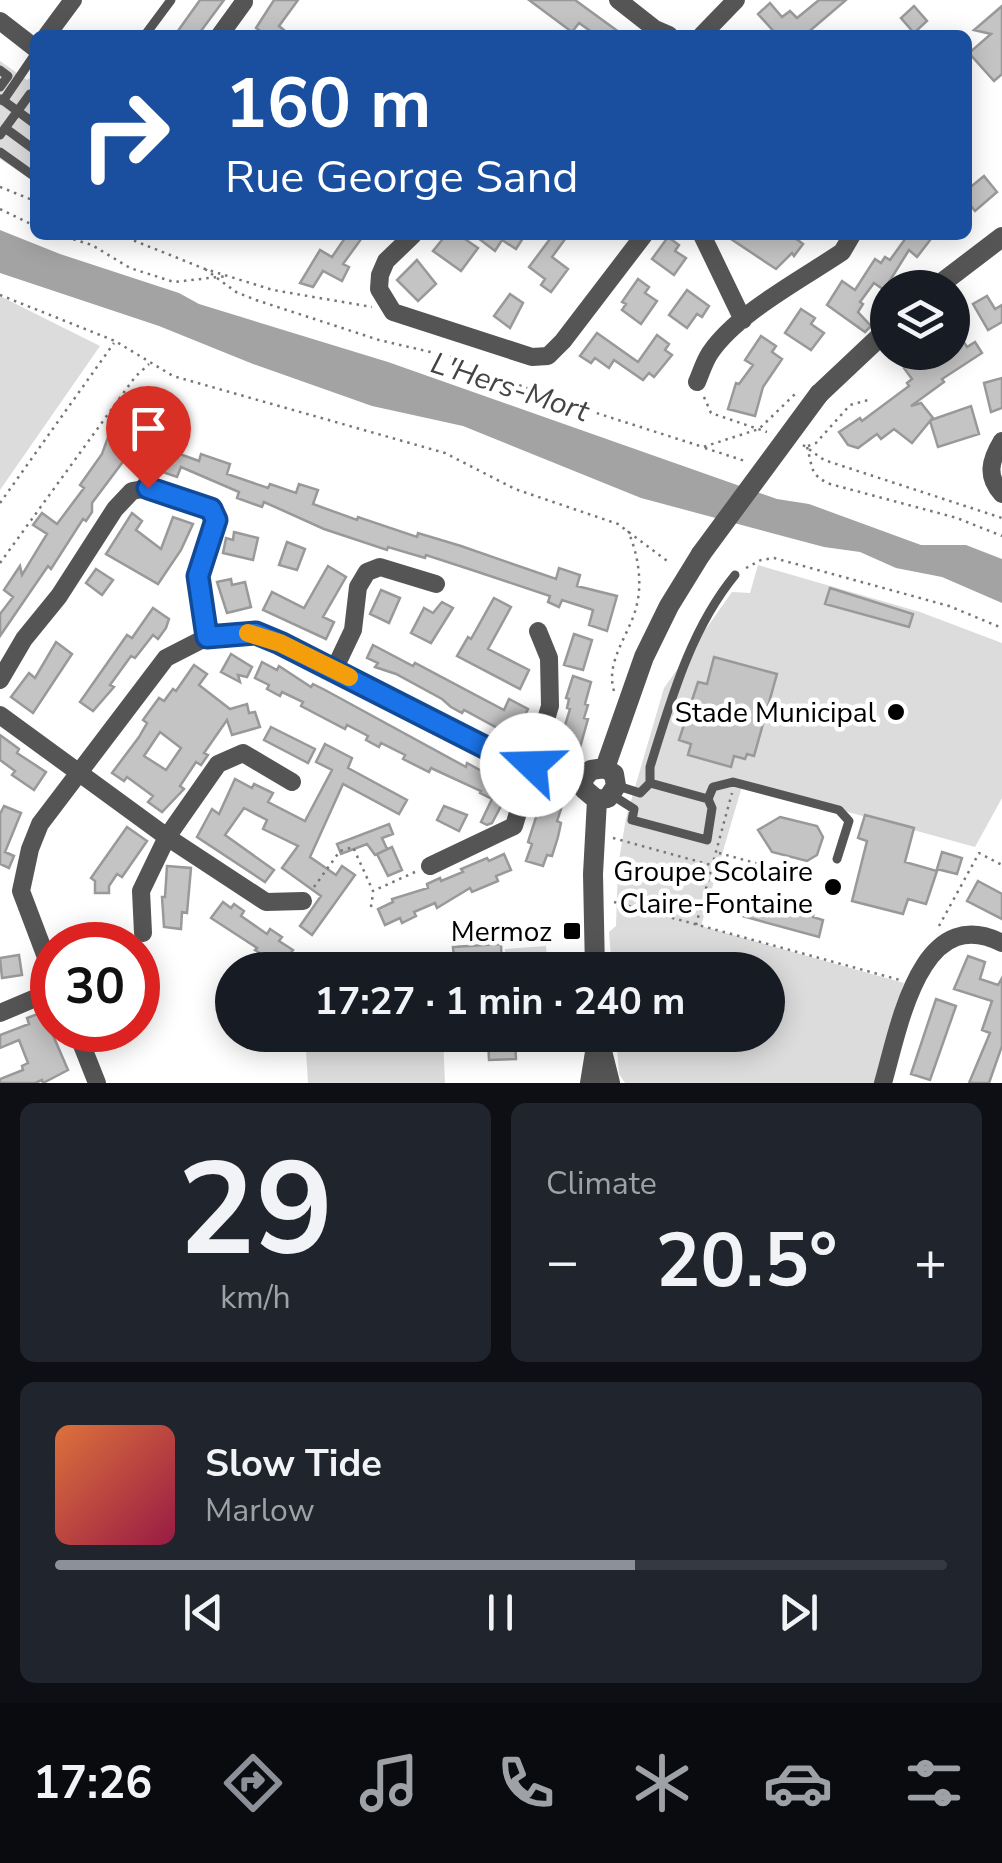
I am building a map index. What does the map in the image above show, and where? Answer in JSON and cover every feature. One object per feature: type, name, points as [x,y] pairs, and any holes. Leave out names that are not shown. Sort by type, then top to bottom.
[{"type":"street","points":[[51,30],[73,0]]},
{"type":"street","points":[[618,0],[656,30]]},
{"type":"street","points":[[707,30],[736,0]]},
{"type":"street","points":[[224,30],[244,2]]},
{"type":"street","points":[[0,21],[30,46]]},
{"type":"street","points":[[959,270],[1002,237]]},
{"type":"street","points":[[408,240],[386,261],[378,290],[393,312],[532,357],[548,356],[563,341],[640,240]]},
{"type":"street","points":[[704,240],[743,320]]},
{"type":"street","points":[[696,382],[710,354],[743,320],[842,252],[849,240]]},
{"type":"street","points":[[595,952],[593,874],[608,787],[628,697],[669,606],[775,449],[819,394],[870,347]]},
{"type":"street","points":[[1002,441],[992,458],[990,476],[1002,494]]},
{"type":"street","points":[[0,680],[105,523],[132,491],[148,488],[211,509],[216,520],[198,576],[207,637]]},
{"type":"street","points":[[334,670],[353,630],[358,588],[368,572],[380,567],[436,584]]},
{"type":"street","points":[[430,866],[514,826],[550,706],[550,658],[538,631]]},
{"type":"street","points":[[32,922],[20,891],[40,824],[166,658],[207,637],[256,633],[498,754],[583,779],[591,770],[608,787]]},
{"type":"street","points":[[0,716],[167,837],[266,902],[304,901]]},
{"type":"street","points":[[142,922],[141,892],[167,837],[218,764],[243,753],[292,782]]},
{"type":"street","points":[[0,892],[20,891]]},
{"type":"street","points":[[882,1083],[916,984],[938,947],[962,933],[982,934],[1002,943]]},
{"type":"street","points":[[0,1013],[30,1000]]},
{"type":"street","points":[[85,1052],[98,1083]]},
{"type":"street","points":[[596,1083],[597,1052]]},
{"type":"lane","points":[[150,30],[172,0]]},
{"type":"lane","points":[[30,58],[2,100],[30,120]]},
{"type":"lane","points":[[0,70],[8,76],[0,87]]},
{"type":"lane","points":[[30,94],[2,131],[30,147]]},
{"type":"lane","points":[[0,152],[30,173]]},
{"type":"lane","points":[[734,575],[718,596],[685,660],[650,767],[650,783],[640,793],[632,820],[708,840],[712,808],[708,799],[712,787],[732,782],[839,810],[848,821],[837,860]]},
{"type":"lane","points":[[650,783],[708,799]]},
{"type":"lane","points":[[608,787],[640,793]]},
{"type":"lane","points":[[608,787],[634,810]]},
{"type":"path","points":[[0,186],[30,199]]},
{"type":"path","points":[[0,209],[30,224]]},
{"type":"path","points":[[76,240],[92,245],[130,268],[174,282],[231,275]]},
{"type":"path","points":[[132,240],[204,269],[296,296],[369,309],[384,300]]},
{"type":"path","points":[[204,269],[256,300],[396,345],[456,358],[478,370],[587,410],[748,462]]},
{"type":"path","points":[[0,295],[115,341],[173,376],[445,454],[505,484],[627,530],[670,563]]},
{"type":"path","points":[[0,504],[115,341]]},
{"type":"path","points":[[0,562],[135,377],[150,363]]},
{"type":"path","points":[[696,382],[711,414],[759,429],[704,448]]},
{"type":"path","points":[[807,446],[816,443],[850,405],[868,400]]},
{"type":"path","points":[[807,446],[824,460],[1002,518]]},
{"type":"path","points":[[807,446],[810,471],[815,478],[956,518],[1002,536]]},
{"type":"path","points":[[627,530],[639,564],[637,607],[611,678],[618,694],[628,697]]},
{"type":"path","points":[[734,575],[761,560],[774,558],[949,606],[1002,628]]},
{"type":"path","points":[[696,926],[718,852],[732,782]]},
{"type":"path","points":[[611,837],[714,866]]},
{"type":"path","points":[[304,901],[340,850],[353,848],[373,892],[371,907]]},
{"type":"path","points":[[718,852],[792,873]]},
{"type":"path","points":[[938,947],[936,932],[980,853],[1002,865]]},
{"type":"path","points":[[373,892],[430,866]]},
{"type":"path","points":[[612,902],[916,984]]},
{"type":"shaded area","points":[[0,61],[27,80],[30,78],[30,179],[0,159]]},
{"type":"shaded area","points":[[0,230],[179,293],[199,304],[388,362],[777,499],[809,504],[921,545],[966,545],[1002,559],[1002,603],[942,577],[896,568],[860,552],[824,547],[641,498],[463,426],[372,406],[159,326],[0,273]]},
{"type":"shaded area","points":[[0,296],[100,346],[0,490]]},
{"type":"shaded area","points":[[758,565],[920,612],[1002,643],[1002,798],[975,847],[743,783],[701,926],[904,983],[876,1083],[625,1083],[619,1074],[617,1052],[785,1052],[785,952],[611,952],[609,932],[616,926],[618,866],[626,818],[664,688],[732,592],[750,593]]},
{"type":"shaded area","points":[[546,946],[546,952],[505,952]]},
{"type":"shaded area","points":[[306,1052],[444,1052],[445,1083],[308,1083]]},
{"type":"building","points":[[200,0],[224,0],[202,30],[179,30]]},
{"type":"building","points":[[274,0],[298,0],[279,26],[284,30],[256,28]]},
{"type":"building","points":[[529,0],[575,0],[616,30],[589,30],[579,23],[569,30]]},
{"type":"building","points":[[819,0],[846,0],[811,30],[772,30],[758,14],[770,3],[782,17],[790,11],[797,18]]},
{"type":"building","points":[[914,6],[927,21],[911,30],[901,18]]},
{"type":"building","points":[[1002,6],[1002,74],[994,81],[972,56],[972,50],[991,34],[974,30]]},
{"type":"building","points":[[984,176],[997,192],[975,211],[972,186]]},
{"type":"building","points":[[344,240],[360,240],[343,264],[349,267],[342,281],[323,271],[313,287],[300,283],[320,250],[332,257]]},
{"type":"building","points":[[442,240],[466,240],[478,248],[461,271],[433,251]]},
{"type":"building","points":[[481,240],[502,240],[495,251]]},
{"type":"building","points":[[502,240],[522,240],[516,249]]},
{"type":"building","points":[[549,240],[564,240],[552,257],[568,269],[551,292],[541,285],[545,279],[529,267]]},
{"type":"building","points":[[666,240],[679,245],[675,251],[686,258],[674,275],[652,259]]},
{"type":"building","points":[[732,240],[798,240],[803,244],[776,269]]},
{"type":"building","points":[[904,240],[930,240],[917,257],[909,250],[896,270],[870,270],[870,288],[858,312],[870,325],[865,332],[827,305],[842,281],[855,290],[875,259],[881,263],[885,257],[890,260]]},
{"type":"building","points":[[417,260],[436,284],[418,301],[397,280]]},
{"type":"building","points":[[638,279],[649,287],[645,293],[657,301],[641,324],[622,310],[626,304],[622,302]]},
{"type":"building","points":[[687,290],[709,306],[687,328],[669,315]]},
{"type":"building","points":[[510,294],[523,303],[510,328],[494,316]]},
{"type":"building","points":[[987,296],[995,309],[1002,305],[1002,322],[988,330],[973,304]]},
{"type":"building","points":[[801,309],[815,318],[811,324],[824,333],[811,350],[785,333]]},
{"type":"building","points":[[597,333],[638,362],[657,335],[669,344],[665,350],[672,355],[654,377],[649,373],[643,380],[614,360],[609,368],[595,358],[591,363],[580,356]]},
{"type":"building","points":[[761,336],[776,346],[772,352],[782,359],[763,387],[755,416],[728,409],[736,383],[753,365],[745,360]]},
{"type":"building","points":[[975,342],[982,353],[970,361],[970,345]]},
{"type":"building","points":[[905,370],[956,370],[911,406],[921,403],[931,420],[971,406],[979,434],[938,447],[930,421],[912,443],[894,429],[881,439],[877,434],[858,448],[848,445],[839,432],[860,418],[862,421],[909,386],[907,383],[912,379]]},
{"type":"building","points":[[1002,378],[1002,408],[991,412],[984,383]]},
{"type":"building","points":[[111,429],[199,461],[201,454],[230,464],[227,474],[268,488],[270,484],[296,493],[299,484],[318,490],[313,504],[357,520],[358,517],[417,537],[418,533],[556,579],[559,568],[580,575],[577,586],[617,596],[607,631],[589,625],[593,610],[562,600],[559,607],[548,602],[550,596],[472,570],[426,555],[425,558],[388,547],[387,550],[324,529],[264,502],[262,507],[237,498],[239,492],[181,467],[177,477],[125,459],[92,503],[86,521],[83,519],[0,636],[0,614],[13,597],[4,590],[20,566],[22,575],[47,534],[33,525],[42,513],[57,524],[84,488],[80,485],[102,454]]},
{"type":"building","points":[[132,513],[142,521],[136,530],[161,549],[173,517],[193,524],[158,584],[106,554]]},
{"type":"building","points":[[234,532],[258,538],[253,560],[223,553],[226,538],[233,540]]},
{"type":"building","points":[[287,542],[305,549],[297,570],[279,565]]},
{"type":"building","points":[[328,566],[346,577],[323,617],[334,622],[326,639],[263,610],[272,592],[304,608]]},
{"type":"building","points":[[96,569],[113,580],[102,595],[86,583]]},
{"type":"building","points":[[231,579],[232,585],[245,582],[251,607],[227,613],[217,582]]},
{"type":"building","points":[[830,588],[913,614],[909,627],[825,604]]},
{"type":"building","points":[[381,590],[400,598],[389,623],[370,614]]},
{"type":"building","points":[[494,598],[511,607],[488,649],[529,670],[520,689],[457,656]]},
{"type":"building","points":[[442,602],[453,608],[431,643],[411,633],[424,608],[433,613]]},
{"type":"building","points":[[153,608],[169,619],[166,628],[158,639],[153,635],[135,658],[131,656],[110,685],[114,687],[93,711],[80,702],[127,635],[132,638]]},
{"type":"building","points":[[574,634],[592,640],[583,670],[564,665]]},
{"type":"building","points":[[56,642],[72,654],[33,713],[11,697],[29,673],[35,678]]},
{"type":"building","points":[[373,645],[504,710],[509,699],[528,709],[514,737],[464,710],[462,713],[396,674],[375,667],[378,663],[367,658]]},
{"type":"building","points":[[231,654],[252,667],[247,677],[238,675],[240,682],[221,672]]},
{"type":"building","points":[[714,657],[777,674],[754,756],[734,756],[731,767],[688,755],[691,744],[679,740],[698,682],[707,684]]},
{"type":"building","points":[[262,662],[277,670],[279,666],[311,687],[313,684],[466,767],[467,763],[489,775],[487,780],[509,791],[492,823],[481,822],[492,799],[481,791],[431,768],[429,772],[403,759],[405,755],[366,740],[368,736],[347,725],[345,729],[301,706],[303,702],[267,689],[269,685],[255,678]]},
{"type":"building","points":[[194,665],[207,674],[199,685],[230,709],[247,704],[249,713],[255,712],[260,727],[232,735],[227,720],[204,753],[208,755],[201,765],[196,762],[180,786],[184,789],[162,812],[148,802],[153,796],[127,777],[124,781],[112,773],[139,737],[147,723],[143,720],[159,698],[164,701],[173,689],[176,691]],"holes":[[[160,732],[181,748],[166,770],[144,756]]]},
{"type":"building","points":[[573,676],[591,682],[585,704],[588,705],[584,718],[588,719],[579,751],[559,745],[570,709],[566,698]]},
{"type":"building","points":[[271,727],[315,749],[308,763],[264,740]]},
{"type":"building","points":[[0,735],[19,749],[17,753],[46,772],[34,790],[12,775],[15,771],[0,760]]},
{"type":"building","points":[[325,744],[352,758],[348,768],[407,800],[399,814],[343,784],[310,857],[336,875],[342,866],[355,875],[312,935],[300,926],[321,896],[282,868],[298,846],[263,829],[267,820],[244,808],[225,835],[274,870],[265,882],[197,837],[212,809],[219,814],[235,779],[273,793],[268,802],[305,821],[332,770],[316,762]]},
{"type":"building","points":[[546,800],[562,806],[552,856],[547,855],[543,866],[526,861],[537,814],[540,816]]},
{"type":"building","points":[[4,806],[21,813],[5,852],[14,856],[9,868],[0,864],[0,814]]},
{"type":"building","points":[[444,806],[467,815],[459,831],[437,820]]},
{"type":"building","points":[[865,815],[914,828],[905,862],[937,871],[926,904],[908,899],[903,914],[852,901],[867,841],[858,838]]},
{"type":"building","points":[[780,817],[817,826],[823,837],[817,855],[807,861],[772,852],[758,830]]},
{"type":"building","points":[[389,824],[393,834],[382,838],[387,849],[375,855],[367,844],[341,854],[337,844]]},
{"type":"building","points":[[127,827],[147,841],[122,877],[117,874],[109,893],[95,893],[95,881],[91,878]]},
{"type":"building","points":[[392,847],[402,870],[388,876],[377,854]]},
{"type":"building","points":[[942,852],[962,858],[957,874],[937,869]]},
{"type":"building","points":[[504,854],[511,870],[496,876],[498,881],[472,892],[470,888],[437,908],[435,903],[414,912],[416,916],[402,923],[400,918],[385,925],[378,909],[393,902],[392,899],[428,888],[427,884],[440,878],[441,881],[463,872],[461,869]]},
{"type":"building","points":[[167,866],[191,868],[187,913],[182,912],[181,929],[164,927],[162,897]]},
{"type":"building","points":[[978,881],[1002,894],[1002,919],[967,901]]},
{"type":"building","points":[[758,898],[814,913],[813,917],[823,920],[819,937],[742,916],[747,899],[757,902]]},
{"type":"building","points":[[223,902],[231,908],[234,904],[244,911],[241,916],[267,934],[270,929],[293,950],[258,952],[211,918]]},
{"type":"building","points":[[501,944],[501,952],[453,952],[453,947]]},
{"type":"building","points":[[19,955],[22,975],[2,978],[0,958]]},
{"type":"building","points":[[968,956],[985,962],[980,979],[998,985],[1002,978],[1002,1046],[989,1083],[969,1083],[990,1033],[982,1030],[992,1001],[954,989]]},
{"type":"building","points":[[936,999],[956,1006],[930,1080],[911,1074]]},
{"type":"building","points":[[30,1017],[30,1052],[60,1052],[68,1070],[43,1083],[0,1083],[0,1079],[23,1070],[22,1066],[28,1063],[19,1040],[0,1048],[0,1035],[29,1024]]},
{"type":"building","points":[[489,1052],[516,1052],[516,1059],[489,1060]]},
{"type":"slow traffic","points":[[248,633],[280,643],[349,677]]},
{"type":"place","name":"Stade Municipal","points":[[896,712]]},
{"type":"place","name":"Groupe Scolaire Claire-Fontaine","points":[[833,887]]},
{"type":"place","name":"Mermoz","points":[[572,931]]},
{"type":"route","points":[[148,488],[211,509],[216,520],[198,576],[207,637],[256,633],[498,754],[532,765]]},
{"type":"water label","name":"L'Hers-Mort","points":[[510,387]]}]
